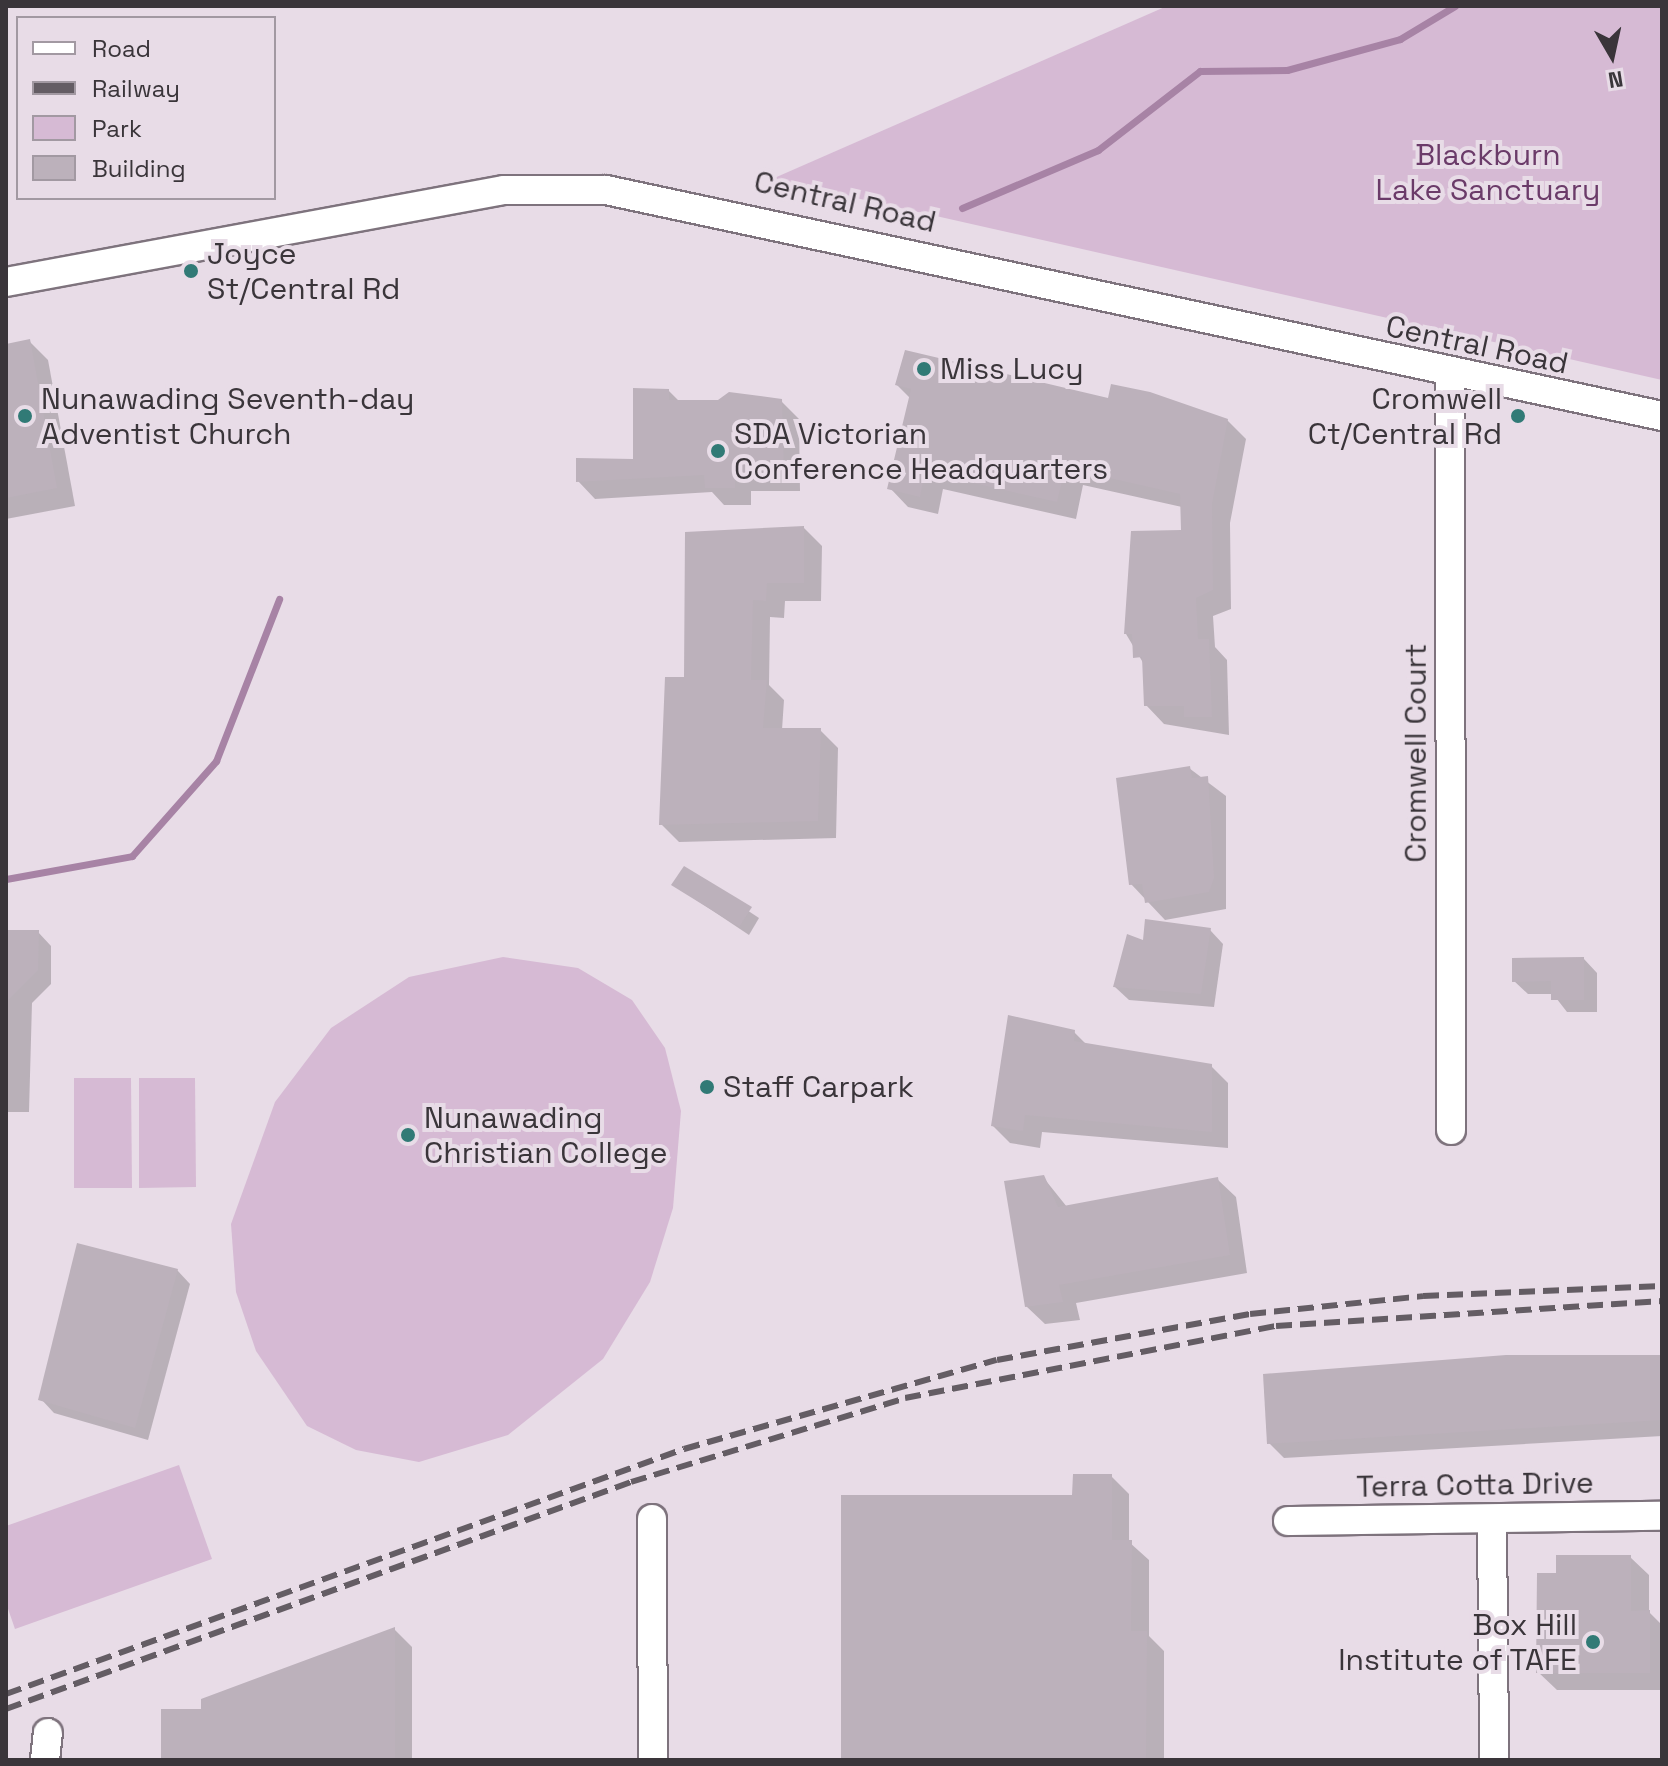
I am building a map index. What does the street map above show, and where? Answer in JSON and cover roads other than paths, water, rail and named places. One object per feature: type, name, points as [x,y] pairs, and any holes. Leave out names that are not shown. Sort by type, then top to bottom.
[{"type":"street","name":"Central Road","points":[[6,282],[504,190],[606,190],[749,215],[1450,375],[1662,416]]},
{"type":"street","name":"Cromwell Court","points":[[1450,375],[1451,1130]]},
{"type":"street","name":"Terra Cotta Drive","points":[[1288,1521],[1662,1516]]},
{"type":"street","points":[[652,1519],[653,1760]]},
{"type":"street","points":[[1492,1520],[1494,1760]]},
{"type":"waterway","points":[[962,208],[1098,150],[1200,71],[1287,70],[1400,39],[1455,6]]},
{"type":"waterway","points":[[6,879],[132,856],[216,761],[279,599]]},
{"type":"railway","points":[[6,1694],[684,1449],[997,1360],[1250,1314],[1423,1296],[1662,1286]]},
{"type":"railway","points":[[6,1709],[631,1482],[905,1398],[1276,1326],[1662,1301]]},
{"type":"place","name":"Joyce St/Central Rd","points":[[191,271]]},
{"type":"place","name":"Miss Lucy","points":[[924,369]]},
{"type":"place","name":"Nunawading Seventh-day Adventist Church","points":[[25,416]]},
{"type":"place","name":"Cromwell Ct/Central Rd","points":[[1518,416]]},
{"type":"place","name":"SDA Victorian Conference Headquarters","points":[[718,451]]},
{"type":"place","name":"Staff Carpark","points":[[707,1087]]},
{"type":"place","name":"Nunawading Christian College","points":[[408,1135]]},
{"type":"place","name":"Box Hill Institute of TAFE","points":[[1593,1642]]},
{"type":"park label","name":"Blackburn Lake Sanctuary","points":[[1488,172]]}]
